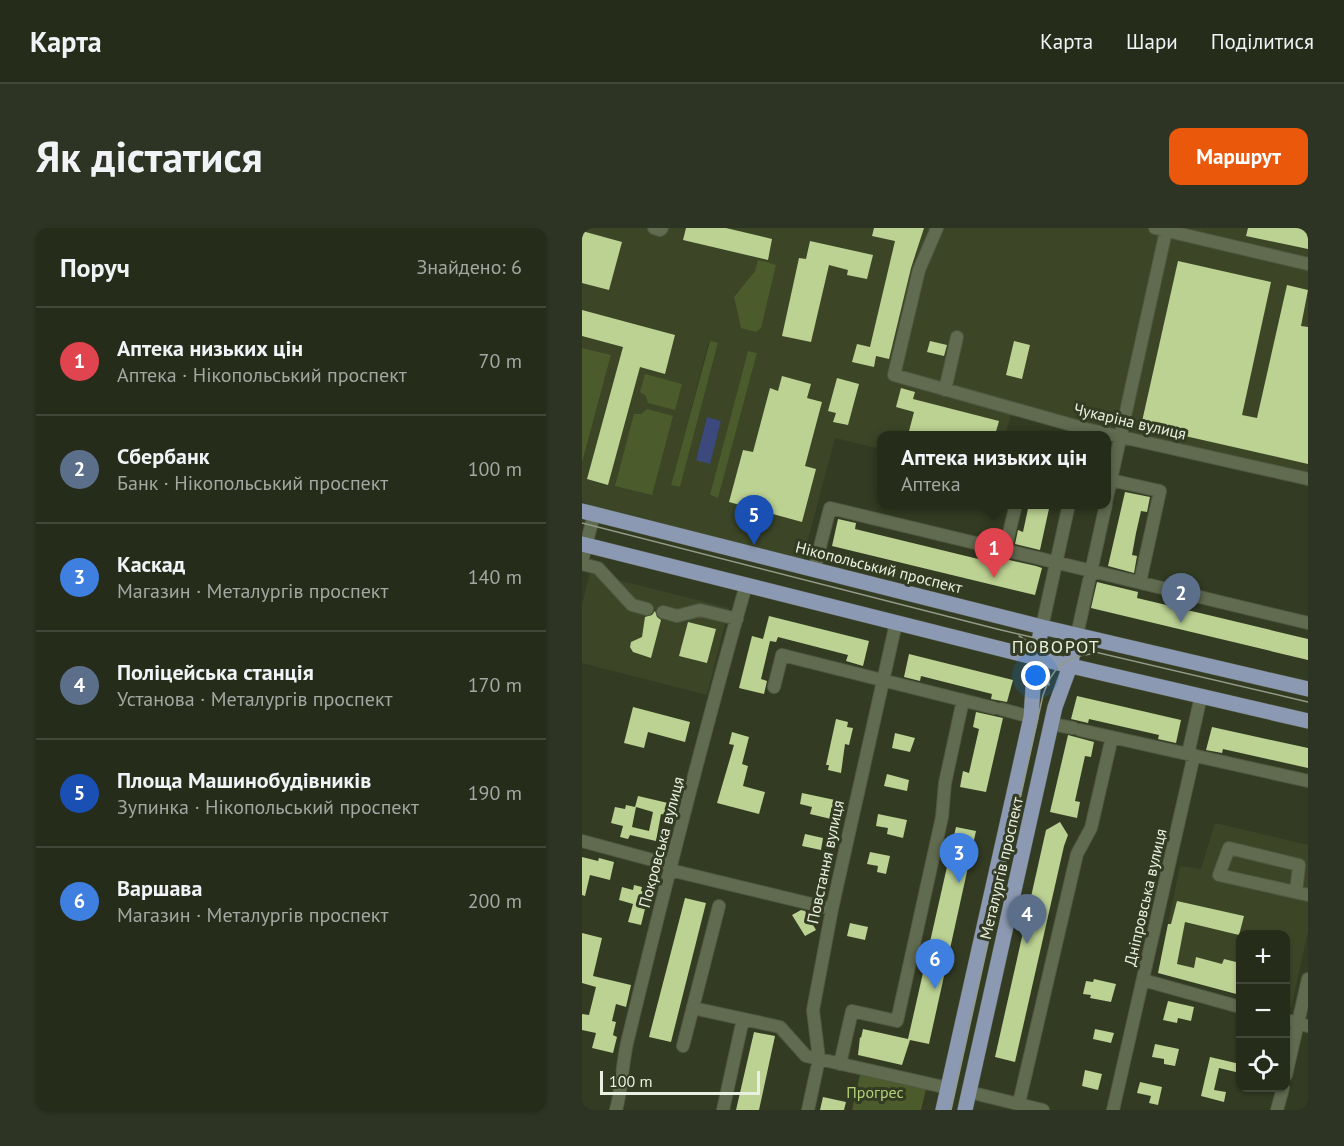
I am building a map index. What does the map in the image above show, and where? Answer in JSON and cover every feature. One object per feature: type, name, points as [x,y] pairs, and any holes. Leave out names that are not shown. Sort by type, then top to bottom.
[{"type":"main road","name":"Нікопольський проспект","points":[[588,512],[1042,627],[1308,689]]},
{"type":"main road","points":[[584,544],[1070,666],[1308,721]]},
{"type":"main road","name":"Металургів проспект","points":[[944,1110],[1031,717],[1035,657],[1042,627]]},
{"type":"main road","name":"Металургів проспект","points":[[965,1110],[1056,702],[1070,666],[1077,635]]},
{"type":"main road","points":[[948,1088],[969,1092]]},
{"type":"street","points":[[654,228],[660,230],[662,228]]},
{"type":"street","name":"Чукаріна вулиця","points":[[937,228],[919,270],[894,375],[1082,431]]},
{"type":"street","points":[[1111,473],[1121,437],[1161,229],[1308,264]]},
{"type":"street","points":[[945,390],[957,337]]},
{"type":"street","name":"Чукаріна вулиця","points":[[1111,436],[1308,479]]},
{"type":"street","points":[[1111,480],[1160,491],[1140,582]]},
{"type":"street","points":[[814,570],[830,508],[1308,623]]},
{"type":"street","points":[[1005,550],[1015,509]]},
{"type":"street","points":[[1042,627],[1068,509]]},
{"type":"street","points":[[1077,635],[1105,509]]},
{"type":"street","points":[[588,512],[582,563],[598,568],[632,605],[647,609]]},
{"type":"street","name":"Покровська вулиця","points":[[616,1110],[621,1091],[626,1047],[670,868],[746,585]]},
{"type":"street","points":[[663,612],[678,616],[700,610],[737,619]]},
{"type":"street","name":"Повстання вулиця","points":[[808,1110],[819,1059],[813,1010],[832,909],[896,623]]},
{"type":"street","points":[[774,687],[782,655],[1031,717]]},
{"type":"street","name":"Дніпровська вулиця","points":[[1113,1110],[1191,755],[1201,696]]},
{"type":"street","points":[[840,1064],[852,1011],[897,1021],[942,817],[945,783],[963,700]]},
{"type":"street","points":[[1051,724],[1308,781]]},
{"type":"street","points":[[1019,1104],[1077,854],[1091,828],[1112,737]]},
{"type":"street","points":[[582,841],[670,868],[832,909]]},
{"type":"street","points":[[1229,848],[1299,865],[1302,894],[1219,875],[1229,848]]},
{"type":"street","points":[[683,1046],[718,906]]},
{"type":"street","points":[[1290,1056],[1308,979]]},
{"type":"street","points":[[1143,980],[1236,1006]]},
{"type":"street","points":[[693,1008],[780,1028],[806,1056],[948,1088]]},
{"type":"street","points":[[723,1110],[743,1019]]},
{"type":"street","points":[[969,1092],[1042,1110]]},
{"type":"street","points":[[1277,1110],[1282,1092]]},
{"type":"shaded area","points":[[582,228],[1308,228],[1308,482],[1111,435],[1111,431],[1095,431],[1012,411],[1006,431],[877,431],[877,448],[835,438],[802,562],[603,512],[582,501],[582,464],[611,356],[582,348]],"holes":[[[755,271],[741,328],[734,297]],[[709,341],[718,344],[680,487],[671,485]],[[748,351],[757,353],[718,497],[710,496]],[[707,417],[721,421],[710,463],[696,459]]]},
{"type":"shaded area","points":[[590,573],[729,608],[707,695],[582,663],[582,605]]},
{"type":"shaded area","points":[[1215,823],[1308,845],[1308,931],[1291,1008],[1290,930],[1236,930],[1236,994],[1158,973],[1180,866],[1201,869]]},
{"type":"green space","points":[[758,260],[776,265],[761,328],[756,332],[741,328],[734,297],[755,271]]},
{"type":"green space","points":[[710,341],[718,343],[680,487],[671,485]]},
{"type":"green space","points":[[582,348],[611,355],[582,463]]},
{"type":"green space","points":[[748,351],[757,353],[718,498],[710,495]]},
{"type":"green space","points":[[645,374],[682,384],[675,410],[648,403],[646,396],[640,392]]},
{"type":"green space","points":[[647,409],[673,416],[652,495],[615,486],[634,414],[641,414]]},
{"type":"green space","name":"Прогрес","points":[[861,1070],[927,1085],[921,1110],[852,1110]]},
{"type":"water","points":[[707,417],[721,421],[710,464],[696,460]]},
{"type":"building","points":[[686,228],[726,228],[772,239],[768,260],[683,240]]},
{"type":"building","points":[[874,228],[924,228],[911,268],[889,359],[876,356],[874,367],[852,362],[857,344],[870,347],[895,241],[872,236]]},
{"type":"building","points":[[1248,228],[1308,228],[1308,249],[1246,236]]},
{"type":"building","points":[[582,231],[622,242],[609,290],[582,283]]},
{"type":"building","points":[[810,241],[873,255],[867,279],[847,275],[848,270],[829,265],[811,342],[782,336],[799,258],[806,259]]},
{"type":"building","points":[[1178,261],[1271,282],[1242,415],[1257,418],[1287,285],[1308,290],[1301,326],[1308,327],[1308,464],[1141,426]]},
{"type":"building","points":[[582,310],[675,335],[665,374],[640,367],[608,485],[587,479],[623,347],[582,336]]},
{"type":"building","points":[[930,341],[947,345],[944,356],[927,352]]},
{"type":"building","points":[[1014,341],[1030,345],[1022,379],[1006,375]]},
{"type":"building","points":[[782,376],[811,384],[807,398],[822,402],[805,466],[816,469],[802,522],[729,502],[743,450],[753,452],[770,388],[778,391]]},
{"type":"building","points":[[837,378],[859,384],[848,425],[833,422],[836,413],[828,411]]},
{"type":"building","points":[[901,388],[915,392],[913,399],[999,421],[996,431],[909,431],[914,412],[896,407]]},
{"type":"building","points":[[1125,492],[1150,497],[1147,512],[1141,511],[1136,533],[1132,555],[1137,556],[1134,573],[1108,566]]},
{"type":"building","points":[[1028,509],[1049,509],[1040,550],[1015,544],[1018,530],[1023,532]]},
{"type":"building","points":[[838,519],[856,523],[855,529],[1003,565],[1005,559],[1042,568],[1035,595],[832,546]]},
{"type":"building","points":[[1097,582],[1138,592],[1137,598],[1308,639],[1308,660],[1091,608]]},
{"type":"building","points":[[655,611],[661,620],[651,658],[633,652],[630,647],[631,642],[642,637],[645,617],[652,615]]},
{"type":"building","points":[[769,616],[869,641],[863,666],[846,661],[848,655],[778,637],[776,642],[770,641],[761,679],[767,681],[764,694],[739,688],[752,636],[763,639]]},
{"type":"building","points":[[688,622],[716,629],[707,663],[679,656]]},
{"type":"building","points":[[909,654],[1013,680],[1007,702],[991,699],[992,694],[921,676],[920,681],[904,677]]},
{"type":"building","points":[[1077,696],[1181,720],[1176,743],[1158,739],[1159,735],[1089,719],[1088,723],[1071,719]]},
{"type":"building","points":[[633,707],[690,722],[685,742],[648,732],[644,748],[624,743]]},
{"type":"building","points":[[976,712],[1003,718],[986,792],[960,787],[963,771],[969,773],[979,729],[973,727]]},
{"type":"building","points":[[836,719],[848,722],[847,727],[853,728],[849,745],[845,744],[841,773],[828,770],[829,765],[826,765]]},
{"type":"building","points":[[1212,727],[1308,748],[1308,768],[1223,749],[1222,753],[1206,750]]},
{"type":"building","points":[[732,732],[749,737],[742,764],[748,766],[743,786],[765,792],[759,814],[717,803],[734,745],[729,744]]},
{"type":"building","points":[[895,733],[915,738],[910,752],[892,748]]},
{"type":"building","points":[[1068,735],[1094,742],[1091,757],[1085,756],[1075,801],[1080,802],[1077,818],[1050,812]]},
{"type":"building","points":[[887,774],[909,780],[907,791],[884,786]]},
{"type":"building","points":[[802,793],[835,800],[831,819],[810,814],[812,807],[800,804]]},
{"type":"building","points":[[638,796],[668,803],[666,815],[661,814],[656,841],[630,835],[628,839],[620,837],[623,826],[611,823],[615,807],[625,809],[626,805],[635,807]],"holes":[[[636,807],[653,812],[649,831],[632,827]]]},
{"type":"building","points":[[878,814],[907,820],[903,838],[887,834],[888,828],[876,826]]},
{"type":"building","points":[[1060,822],[1068,835],[1015,1062],[995,1057],[1046,830]]},
{"type":"building","points":[[956,827],[976,831],[929,1044],[910,1040],[902,1065],[858,1055],[863,1029],[908,1039]]},
{"type":"building","points":[[805,834],[823,838],[821,850],[802,846]]},
{"type":"building","points":[[870,852],[890,856],[886,874],[877,872],[878,866],[867,864]]},
{"type":"building","points":[[582,857],[614,862],[610,880],[590,875],[585,896],[582,895]]},
{"type":"building","points":[[634,885],[642,887],[641,891],[649,893],[641,925],[628,922],[633,904],[619,900],[622,887],[633,890]]},
{"type":"building","points":[[685,898],[706,903],[671,1042],[649,1037]]},
{"type":"building","points":[[1177,901],[1244,916],[1240,930],[1236,930],[1236,934],[1185,922],[1177,964],[1194,968],[1196,957],[1222,964],[1224,959],[1236,962],[1236,994],[1158,973],[1168,924],[1171,924]]},
{"type":"building","points":[[801,910],[805,911],[816,930],[805,936],[792,915]]},
{"type":"building","points":[[850,923],[868,927],[865,940],[847,936]]},
{"type":"building","points":[[582,933],[602,938],[593,976],[631,985],[626,1007],[616,1004],[612,1021],[616,1022],[613,1035],[617,1037],[613,1053],[592,1048],[596,1033],[582,1030],[582,1014],[589,1015],[596,987],[582,983]]},
{"type":"building","points":[[1094,979],[1116,984],[1111,1002],[1090,998],[1091,995],[1083,994],[1086,981],[1093,982]]},
{"type":"building","points":[[1168,1001],[1194,1007],[1191,1021],[1178,1018],[1177,1023],[1163,1020]]},
{"type":"building","points":[[1095,1029],[1114,1033],[1111,1043],[1093,1039]]},
{"type":"building","points":[[754,1032],[775,1036],[759,1110],[736,1110]]},
{"type":"building","points":[[1155,1044],[1179,1049],[1175,1066],[1164,1064],[1164,1059],[1152,1057]]},
{"type":"building","points":[[1210,1057],[1236,1063],[1236,1072],[1219,1068],[1214,1090],[1226,1092],[1224,1102],[1201,1096]]},
{"type":"building","points":[[1085,1070],[1102,1074],[1098,1090],[1082,1086]]},
{"type":"building","points":[[1140,1082],[1162,1087],[1158,1105],[1149,1103],[1151,1096],[1137,1093]]},
{"type":"building","points":[[823,1097],[846,1102],[844,1110],[820,1110]]},
{"type":"tram line","points":[[582,523],[997,629],[1308,702]]},
{"type":"tram line","points":[[1019,636],[1031,645],[1040,657],[1049,685]]},
{"type":"tram line","points":[[951,1110],[1043,695],[1054,671],[1065,661],[1091,654]]},
{"type":"place","name":"Площа Машинобудівників","points":[[754,545]]},
{"type":"place","name":"Аптека низьких цін","points":[[994,578]]},
{"type":"place","name":"Сбербанк","points":[[1181,623]]},
{"type":"place","name":"Каскад","points":[[959,883]]},
{"type":"place","name":"Поліцейська станція","points":[[1027,944]]},
{"type":"place","name":"Варшава","points":[[935,989]]},
{"type":"district","name":"ПОВОРОТ","points":[[1056,646]]}]
